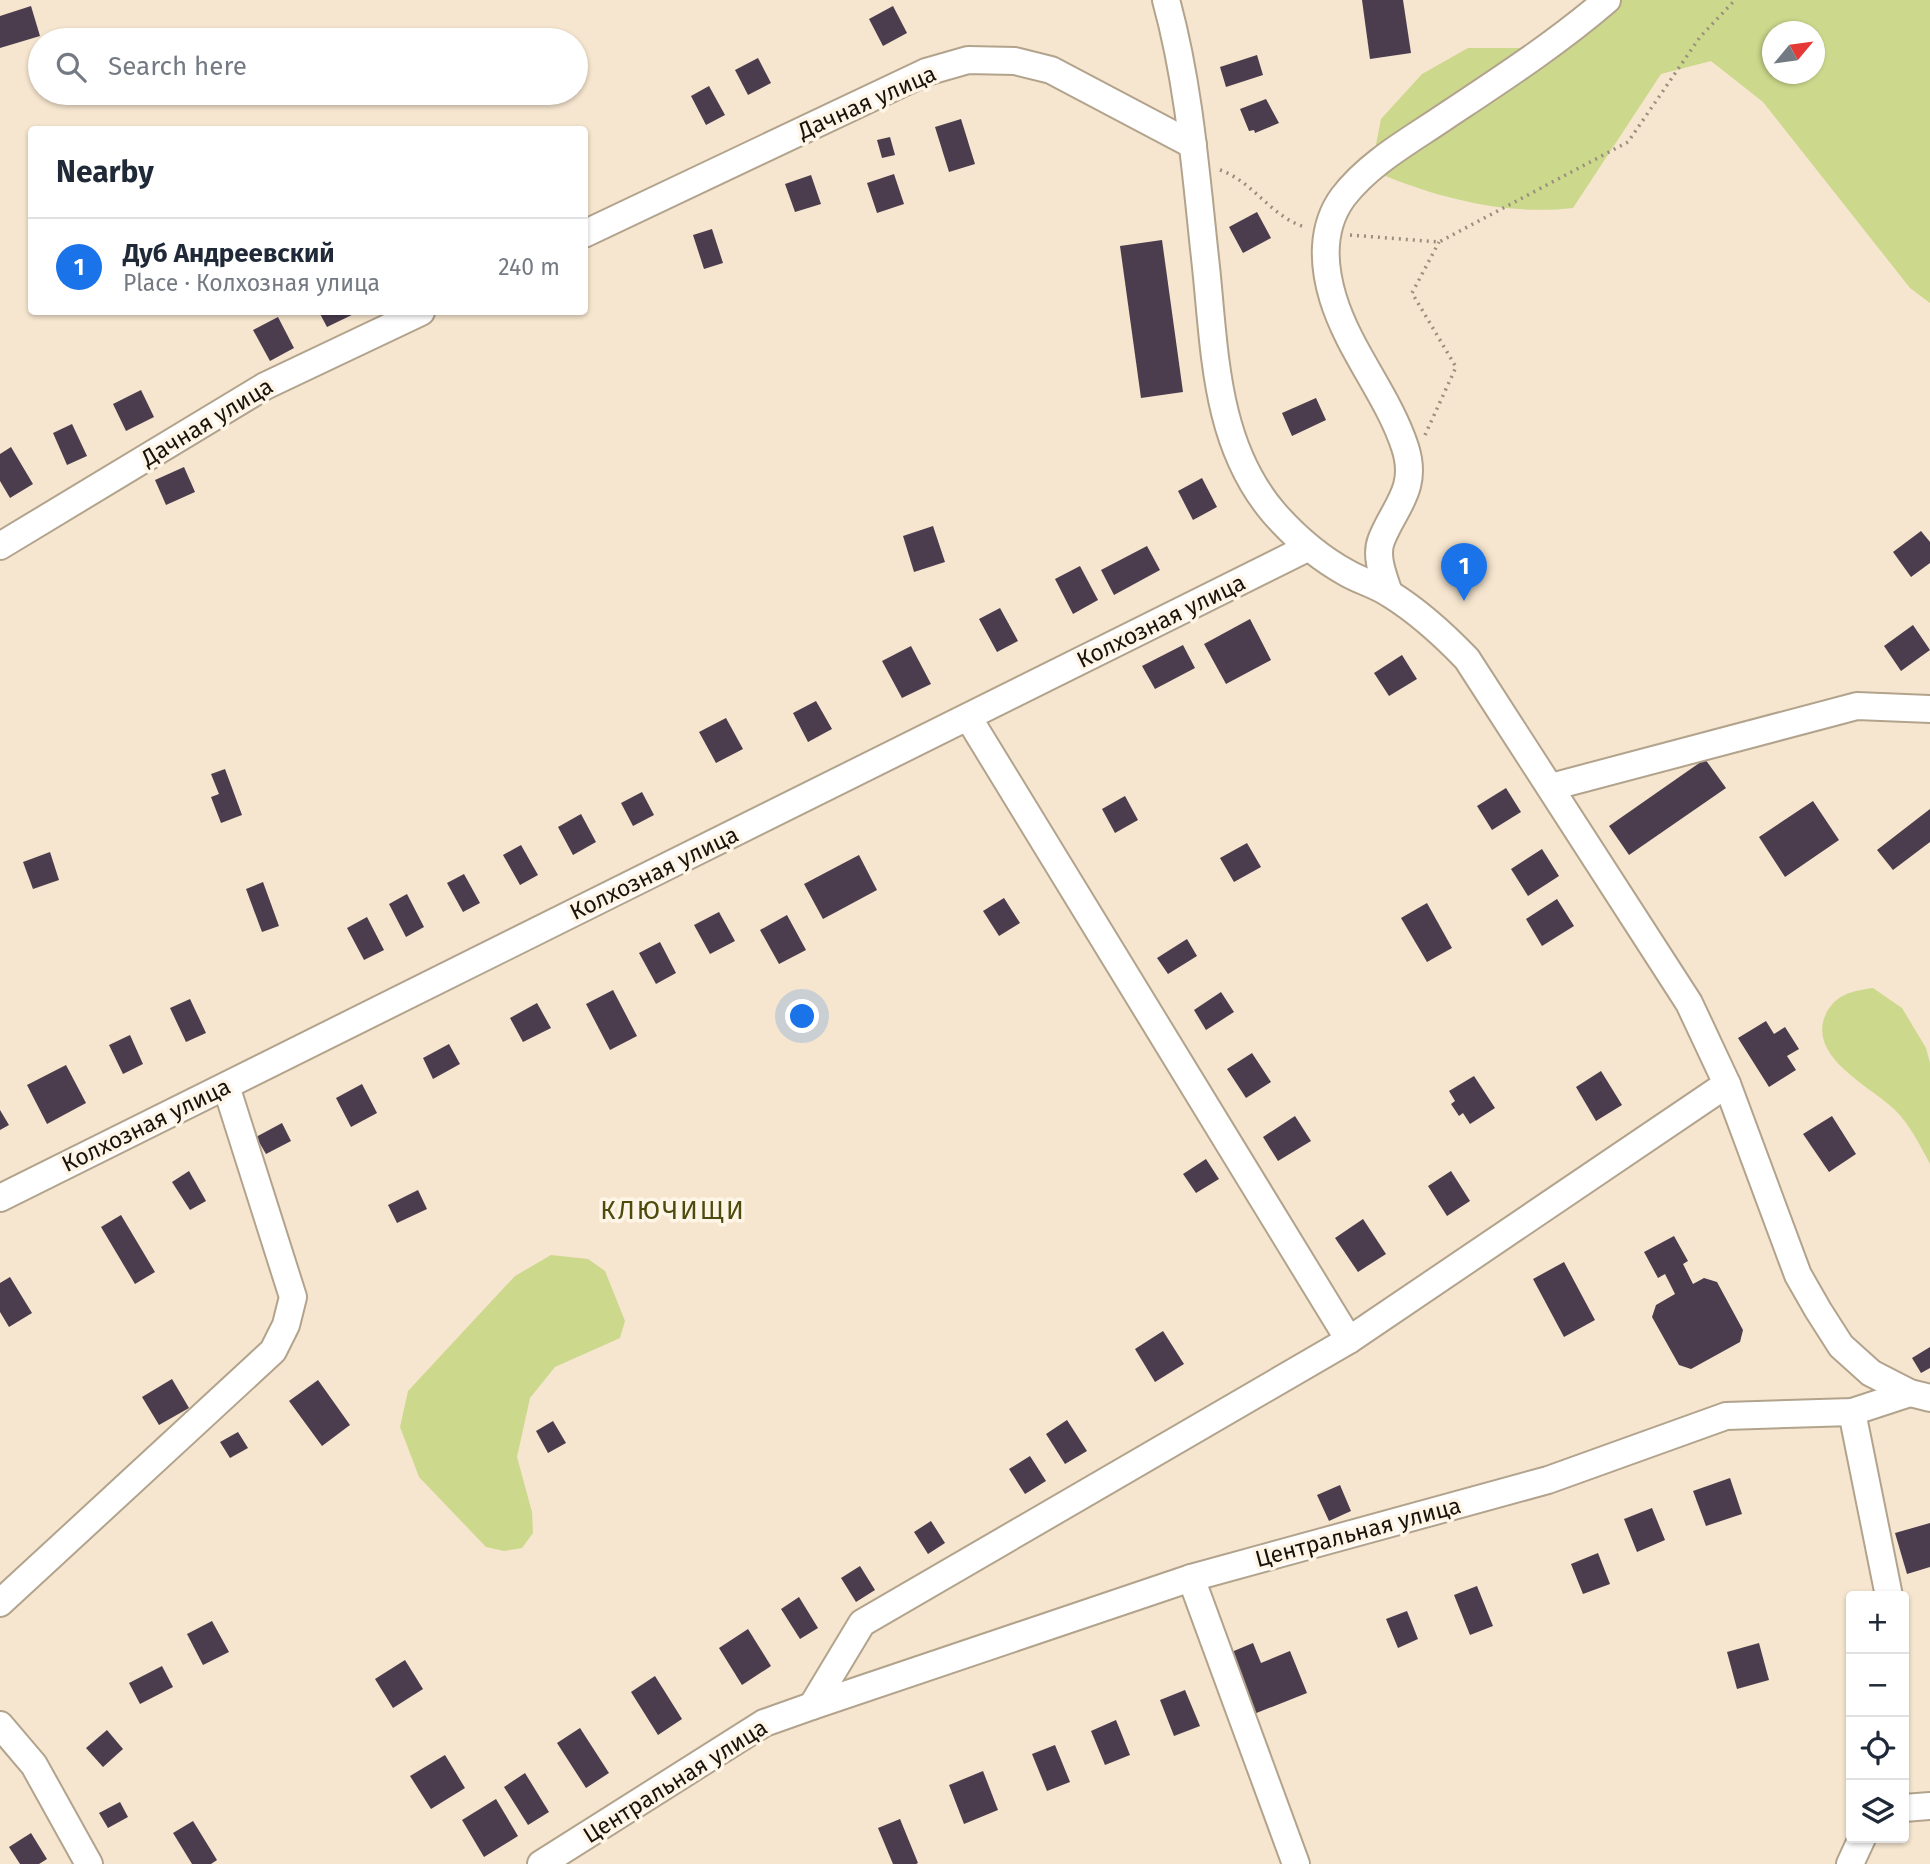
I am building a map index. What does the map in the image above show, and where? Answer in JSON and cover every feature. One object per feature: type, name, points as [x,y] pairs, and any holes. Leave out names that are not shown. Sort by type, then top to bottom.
[{"type":"street","points":[[1166,0],[1180,49],[1222,407],[1236,450],[1251,480],[1273,511],[1307,548],[1347,573],[1389,593],[1434,625],[1467,659],[1689,1003],[1727,1084],[1798,1275],[1818,1310],[1841,1346],[1871,1373],[1920,1395]]},
{"type":"street","points":[[1389,593],[1380,565],[1380,543],[1399,510],[1408,482],[1406,449],[1334,300],[1324,252],[1328,234],[1343,197],[1375,164],[1565,36],[1607,0]]},
{"type":"street","name":"Дачная улица","points":[[588,232],[926,72],[968,60],[1015,61],[1051,70],[1194,154]]},
{"type":"street","name":"Дачная улица","points":[[0,546],[265,386],[415,315]]},
{"type":"street","name":"Колхозная улица","points":[[0,1198],[1307,548]]},
{"type":"street","points":[[1551,787],[1857,706],[1930,709]]},
{"type":"street","points":[[968,717],[1349,1340]]},
{"type":"street","points":[[812,1706],[862,1623],[1349,1340],[1727,1084]]},
{"type":"street","points":[[0,1603],[273,1351],[286,1325],[293,1297],[226,1086]]},
{"type":"street","name":"Центральная улица","points":[[541,1864],[764,1723],[812,1706],[1191,1578],[1548,1480],[1726,1416],[1852,1412],[1920,1395]]},
{"type":"street","points":[[1852,1412],[1888,1591]]},
{"type":"street","points":[[1191,1578],[1296,1864]]},
{"type":"street","points":[[0,1725],[34,1765],[89,1864]]},
{"type":"street","points":[[1909,1808],[1930,1806]]},
{"type":"street","points":[[1850,1864],[1860,1843]]},
{"type":"path","points":[[1194,154],[1237,176],[1288,222],[1328,234],[1439,242],[1628,142],[1700,37],[1735,0]]},
{"type":"path","points":[[1423,439],[1455,367],[1412,293],[1439,242]]},
{"type":"green space","points":[[1617,0],[1930,0],[1930,303],[1910,288],[1763,102],[1711,61],[1661,74],[1573,208],[1547,210],[1496,207],[1444,196],[1371,170],[1381,119],[1422,74],[1468,48],[1523,48],[1581,34]]},
{"type":"green space","points":[[1873,988],[1902,1008],[1926,1048],[1930,1063],[1930,1164],[1895,1110],[1845,1070],[1826,1045],[1822,1031],[1825,1016],[1833,1003],[1851,993]]},
{"type":"green space","points":[[551,1255],[588,1259],[605,1271],[625,1321],[620,1338],[555,1367],[530,1398],[517,1457],[532,1512],[533,1533],[522,1548],[504,1551],[486,1547],[419,1477],[400,1427],[408,1391],[515,1276]]},
{"type":"building","points":[[1362,0],[1403,0],[1411,53],[1370,59]]},
{"type":"building","points":[[31,6],[38,28],[28,28],[28,40],[0,48],[0,16]]},
{"type":"building","points":[[893,6],[907,33],[883,46],[869,19]]},
{"type":"building","points":[[1257,55],[1263,75],[1226,87],[1220,67]]},
{"type":"building","points":[[758,58],[771,83],[748,95],[735,70]]},
{"type":"building","points":[[709,86],[725,115],[706,125],[691,96]]},
{"type":"building","points":[[1266,99],[1279,123],[1255,133],[1254,130],[1249,131],[1240,109]]},
{"type":"building","points":[[961,119],[975,164],[949,172],[935,127]]},
{"type":"building","points":[[890,137],[895,155],[882,158],[877,140]]},
{"type":"building","points":[[894,174],[904,204],[877,213],[867,183]]},
{"type":"building","points":[[811,175],[821,204],[795,212],[785,184]]},
{"type":"building","points":[[1257,212],[1271,238],[1243,253],[1229,227]]},
{"type":"building","points":[[712,229],[723,263],[704,269],[693,235]]},
{"type":"building","points":[[1162,240],[1183,392],[1141,398],[1120,246]]},
{"type":"building","points":[[321,315],[352,315],[327,327]]},
{"type":"building","points":[[278,317],[294,348],[270,361],[253,330]]},
{"type":"building","points":[[141,390],[154,417],[126,431],[113,404]]},
{"type":"building","points":[[1316,398],[1326,420],[1292,436],[1282,413]]},
{"type":"building","points":[[72,424],[87,456],[67,465],[53,433]]},
{"type":"building","points":[[11,447],[33,484],[10,498],[0,481],[0,454]]},
{"type":"building","points":[[184,467],[195,492],[166,505],[155,480]]},
{"type":"building","points":[[1202,478],[1217,507],[1193,520],[1178,491]]},
{"type":"building","points":[[933,526],[945,562],[914,572],[903,536]]},
{"type":"building","points":[[1921,531],[1930,542],[1930,563],[1911,577],[1893,552]]},
{"type":"building","points":[[1147,546],[1160,570],[1114,595],[1101,570]]},
{"type":"building","points":[[1080,566],[1098,600],[1073,614],[1055,579]]},
{"type":"building","points":[[1000,608],[1018,641],[997,652],[979,619]]},
{"type":"building","points":[[1250,619],[1271,660],[1226,684],[1204,644]]},
{"type":"building","points":[[1913,625],[1930,650],[1901,671],[1884,646]]},
{"type":"building","points":[[1183,645],[1195,668],[1155,689],[1142,666]]},
{"type":"building","points":[[911,646],[931,684],[902,698],[882,661]]},
{"type":"building","points":[[1402,655],[1417,679],[1389,696],[1374,673]]},
{"type":"building","points":[[816,701],[832,729],[808,742],[793,713]]},
{"type":"building","points":[[726,718],[743,749],[716,763],[699,732]]},
{"type":"building","points":[[1705,759],[1726,788],[1629,855],[1609,826]]},
{"type":"building","points":[[225,769],[242,815],[221,823],[211,797],[219,794],[211,774]]},
{"type":"building","points":[[1506,788],[1521,812],[1492,830],[1477,806]]},
{"type":"building","points":[[642,792],[654,815],[633,826],[621,803]]},
{"type":"building","points":[[1125,796],[1138,820],[1115,833],[1102,809]]},
{"type":"building","points":[[1813,801],[1839,840],[1785,877],[1759,837]]},
{"type":"building","points":[[1930,809],[1930,842],[1893,870],[1877,850]]},
{"type":"building","points":[[581,814],[596,842],[573,855],[558,827]]},
{"type":"building","points":[[1247,843],[1261,867],[1234,882],[1220,858]]},
{"type":"building","points":[[521,845],[538,875],[520,885],[503,855]]},
{"type":"building","points":[[1542,849],[1559,876],[1528,896],[1511,869]]},
{"type":"building","points":[[50,852],[59,880],[33,889],[23,862]]},
{"type":"building","points":[[859,855],[877,890],[823,919],[804,884]]},
{"type":"building","points":[[464,874],[480,903],[463,912],[447,883]]},
{"type":"building","points":[[263,882],[279,926],[262,932],[246,889]]},
{"type":"building","points":[[407,894],[424,927],[406,937],[389,904]]},
{"type":"building","points":[[1004,898],[1020,923],[999,936],[983,911]]},
{"type":"building","points":[[1557,899],[1574,926],[1542,946],[1526,919]]},
{"type":"building","points":[[1427,903],[1452,948],[1427,962],[1401,918]]},
{"type":"building","points":[[719,912],[735,941],[710,954],[694,925]]},
{"type":"building","points":[[787,915],[806,950],[779,964],[760,930]]},
{"type":"building","points":[[367,917],[384,950],[364,960],[347,928]]},
{"type":"building","points":[[1187,939],[1197,956],[1168,974],[1157,958]]},
{"type":"building","points":[[660,942],[676,973],[656,984],[639,953]]},
{"type":"building","points":[[613,990],[637,1036],[610,1050],[586,1004]]},
{"type":"building","points":[[1221,992],[1234,1012],[1206,1030],[1194,1010]]},
{"type":"building","points":[[190,999],[206,1033],[186,1042],[170,1008]]},
{"type":"building","points":[[537,1003],[551,1028],[523,1042],[510,1018]]},
{"type":"building","points":[[1766,1021],[1774,1034],[1785,1027],[1799,1049],[1787,1056],[1796,1070],[1769,1087],[1738,1038]]},
{"type":"building","points":[[130,1035],[143,1064],[123,1074],[109,1045]]},
{"type":"building","points":[[449,1044],[460,1064],[433,1079],[423,1058]]},
{"type":"building","points":[[1252,1053],[1271,1082],[1246,1098],[1227,1069]]},
{"type":"building","points":[[66,1065],[86,1103],[47,1124],[27,1085]]},
{"type":"building","points":[[1601,1071],[1622,1105],[1596,1121],[1576,1087]]},
{"type":"building","points":[[1474,1076],[1495,1108],[1470,1124],[1463,1113],[1459,1116],[1451,1104],[1455,1101],[1449,1091]]},
{"type":"building","points":[[362,1084],[377,1113],[351,1127],[336,1098]]},
{"type":"building","points":[[0,1110],[9,1125],[0,1130]]},
{"type":"building","points":[[1295,1116],[1311,1141],[1278,1161],[1263,1137]]},
{"type":"building","points":[[1832,1116],[1856,1154],[1829,1172],[1803,1134]]},
{"type":"building","points":[[282,1123],[291,1141],[266,1154],[256,1137]]},
{"type":"building","points":[[1206,1159],[1219,1179],[1196,1193],[1183,1174]]},
{"type":"building","points":[[189,1171],[206,1201],[190,1210],[172,1182]]},
{"type":"building","points":[[1451,1171],[1470,1201],[1447,1216],[1428,1186]]},
{"type":"building","points":[[418,1190],[427,1209],[397,1223],[388,1205]]},
{"type":"building","points":[[121,1215],[155,1272],[135,1284],[101,1227]]},
{"type":"building","points":[[1363,1219],[1386,1254],[1358,1272],[1335,1238]]},
{"type":"building","points":[[1674,1236],[1688,1261],[1683,1264],[1693,1284],[1704,1278],[1717,1282],[1743,1330],[1740,1342],[1691,1369],[1679,1365],[1652,1317],[1656,1305],[1675,1294],[1665,1274],[1658,1278],[1644,1252]]},
{"type":"building","points":[[1564,1262],[1595,1320],[1564,1337],[1533,1279]]},
{"type":"building","points":[[10,1277],[32,1313],[9,1327],[0,1312],[0,1283]]},
{"type":"building","points":[[1163,1331],[1184,1364],[1155,1382],[1135,1349]]},
{"type":"building","points":[[1930,1347],[1930,1368],[1921,1373],[1912,1358]]},
{"type":"building","points":[[172,1379],[189,1408],[159,1425],[142,1397]]},
{"type":"building","points":[[318,1380],[350,1425],[322,1446],[289,1401]]},
{"type":"building","points":[[1067,1420],[1087,1451],[1065,1464],[1046,1434]]},
{"type":"building","points":[[553,1421],[566,1443],[548,1453],[536,1431]]},
{"type":"building","points":[[238,1432],[248,1448],[230,1458],[220,1442]]},
{"type":"building","points":[[1030,1456],[1046,1481],[1025,1494],[1009,1469]]},
{"type":"building","points":[[1730,1478],[1742,1514],[1706,1526],[1693,1491]]},
{"type":"building","points":[[1340,1485],[1351,1511],[1329,1521],[1317,1495]]},
{"type":"building","points":[[1652,1508],[1665,1540],[1637,1552],[1624,1519]]},
{"type":"building","points":[[931,1521],[945,1543],[928,1554],[914,1532]]},
{"type":"building","points":[[1930,1523],[1930,1567],[1907,1574],[1895,1533]]},
{"type":"building","points":[[1598,1553],[1610,1584],[1583,1594],[1571,1564]]},
{"type":"building","points":[[860,1566],[875,1590],[856,1602],[841,1578]]},
{"type":"building","points":[[1477,1586],[1493,1626],[1470,1635],[1454,1595]]},
{"type":"building","points":[[799,1597],[818,1628],[800,1639],[781,1609]]},
{"type":"building","points":[[1407,1611],[1418,1639],[1398,1648],[1386,1619]]},
{"type":"building","points":[[212,1621],[229,1652],[203,1665],[187,1634]]},
{"type":"building","points":[[748,1629],[771,1666],[742,1685],[719,1648]]},
{"type":"building","points":[[1253,1643],[1261,1663],[1290,1651],[1307,1693],[1254,1714],[1229,1653]]},
{"type":"building","points":[[1759,1643],[1769,1680],[1737,1689],[1727,1652]]},
{"type":"building","points":[[405,1660],[423,1689],[393,1708],[375,1679]]},
{"type":"building","points":[[162,1666],[173,1687],[140,1704],[129,1683]]},
{"type":"building","points":[[655,1676],[682,1719],[658,1735],[631,1692]]},
{"type":"building","points":[[1185,1690],[1200,1726],[1174,1736],[1160,1700]]},
{"type":"building","points":[[1116,1720],[1130,1755],[1105,1765],[1091,1731]]},
{"type":"building","points":[[580,1728],[609,1773],[586,1788],[557,1743]]},
{"type":"building","points":[[107,1730],[123,1749],[103,1767],[86,1748]]},
{"type":"building","points":[[1055,1745],[1070,1782],[1047,1791],[1032,1754]]},
{"type":"building","points":[[445,1755],[465,1788],[431,1809],[410,1776]]},
{"type":"building","points":[[983,1771],[998,1810],[964,1824],[949,1785]]},
{"type":"building","points":[[525,1773],[549,1812],[528,1825],[504,1787]]},
{"type":"building","points":[[496,1799],[518,1836],[484,1857],[462,1820]]},
{"type":"building","points":[[120,1802],[128,1817],[108,1828],[99,1813]]},
{"type":"building","points":[[900,1819],[918,1863],[916,1864],[893,1864],[878,1828]]},
{"type":"building","points":[[193,1821],[217,1860],[211,1864],[192,1864],[173,1833]]},
{"type":"building","points":[[31,1833],[47,1859],[39,1864],[20,1864],[9,1847]]},
{"type":"place","name":"Дуб Андреевский","points":[[1464,601]]},
{"type":"district","name":"КЛЮЧИЩИ","points":[[673,1210]]}]
